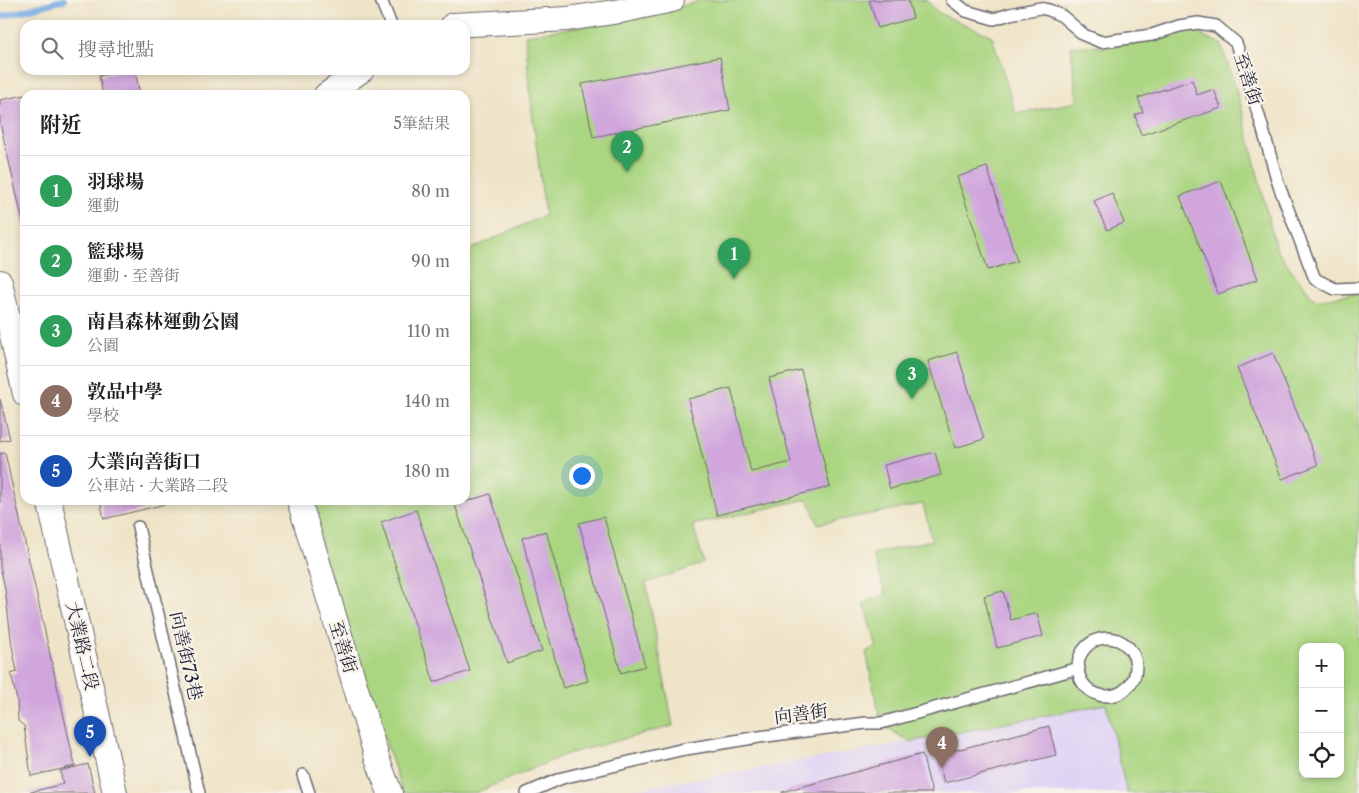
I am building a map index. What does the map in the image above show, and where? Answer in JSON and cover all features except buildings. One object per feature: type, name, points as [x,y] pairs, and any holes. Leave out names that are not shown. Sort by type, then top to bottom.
[{"type":"street","points":[[470,24],[567,19],[620,11],[672,0]]},
{"type":"street","points":[[333,90],[355,75]]},
{"type":"street","points":[[0,282],[20,372]]},
{"type":"street","name":"大業路二段","points":[[50,505],[115,793]]},
{"type":"street","name":"至善街","points":[[301,505],[374,748],[390,793]]},
{"type":"lane","points":[[381,0],[389,20]]},
{"type":"lane","name":"至善街","points":[[952,0],[966,11],[994,19],[1040,8],[1049,10],[1062,16],[1084,35],[1101,42],[1152,35],[1198,22],[1216,26],[1236,43],[1260,116],[1279,186],[1315,279],[1335,289],[1359,288]]},
{"type":"lane","name":"向善街73巷","points":[[138,527],[199,793]]},
{"type":"lane","points":[[1109,638],[1126,644],[1136,660],[1134,678],[1129,686],[1122,692],[1112,695],[1103,696],[1086,686],[1080,678],[1079,668],[1084,650],[1091,643],[1100,639],[1109,638]]},
{"type":"lane","name":"向善街","points":[[527,793],[562,778],[680,750],[759,737],[866,723],[881,723],[1079,668]]},
{"type":"lane","points":[[303,775],[309,793]]},
{"type":"shaded area","points":[[1106,703],[1128,793],[614,793],[909,742]]},
{"type":"green space","points":[[703,0],[926,0],[939,13],[992,36],[1016,114],[1077,102],[1071,46],[1104,47],[1190,30],[1221,44],[1240,102],[1276,249],[1313,298],[1323,299],[1359,293],[1359,793],[1127,793],[1106,704],[909,742],[881,723],[866,652],[877,647],[863,603],[886,595],[873,554],[932,540],[923,504],[818,524],[808,499],[693,525],[704,563],[646,583],[673,726],[567,754],[475,793],[403,793],[342,613],[310,505],[470,505],[470,250],[545,215],[525,35],[648,16]]},
{"type":"waterway","points":[[0,17],[64,0]]},
{"type":"place","name":"籃球場","points":[[627,172]]},
{"type":"place","name":"羽球場","points":[[734,279]]},
{"type":"place","name":"南昌森林運動公園","points":[[912,399]]},
{"type":"place","name":"大業向善街口","points":[[90,757]]},
{"type":"place","name":"敦品中學","points":[[942,768]]}]
